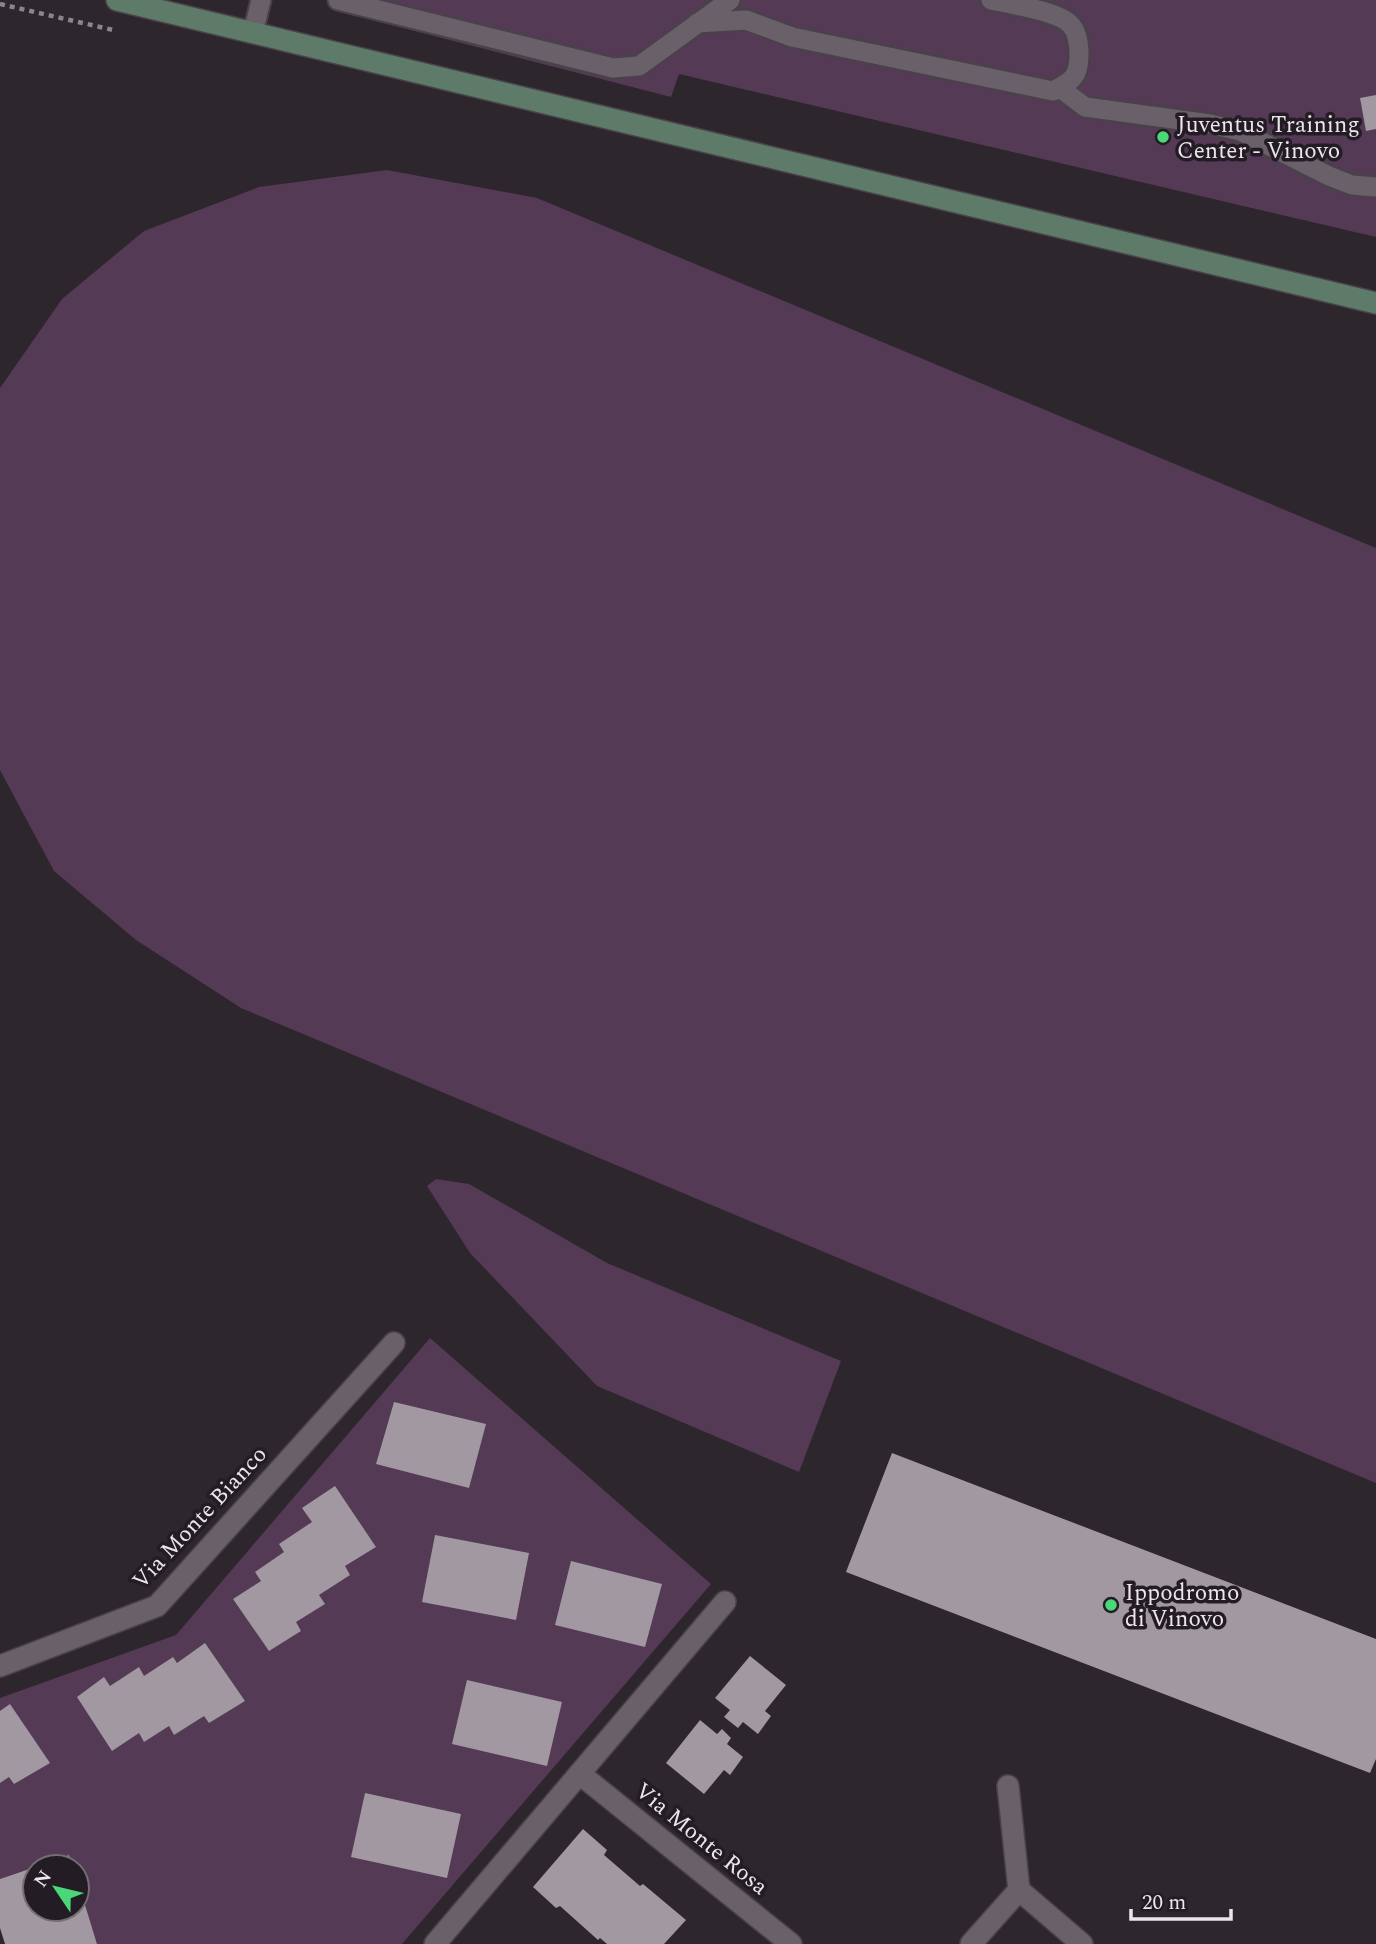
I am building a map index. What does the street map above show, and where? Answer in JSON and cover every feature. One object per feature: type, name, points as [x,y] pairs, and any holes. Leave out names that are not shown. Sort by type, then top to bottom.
[{"type":"main road","points":[[117,0],[1376,303]]},
{"type":"street","name":"Via Monte Bianco","points":[[0,1666],[157,1606],[394,1343]]},
{"type":"street","points":[[435,1944],[725,1602]]},
{"type":"street","name":"Via Monte Rosa","points":[[580,1774],[791,1944]]},
{"type":"street","points":[[1008,1786],[1018,1891],[1082,1944]]},
{"type":"street","points":[[971,1944],[1018,1891]]},
{"type":"lane","points":[[253,33],[261,0]]},
{"type":"lane","points":[[338,0],[613,68],[639,66],[730,0]]},
{"type":"lane","points":[[697,23],[746,20],[792,37],[1053,91],[1070,83],[1079,69],[1079,40],[1070,23],[1050,13],[991,0]]},
{"type":"lane","points":[[1059,88],[1085,107],[1210,124],[1240,131],[1329,176],[1352,185],[1376,187]]},
{"type":"shaded area","name":"Juventus Training Center - Vinovo","points":[[347,0],[1376,0],[1376,237],[679,74],[671,97],[345,13]]},
{"type":"shaded area","points":[[387,170],[537,198],[1376,548],[1376,1483],[241,1008],[136,940],[54,871],[0,770],[0,388],[62,299],[144,231],[259,187]]},
{"type":"shaded area","points":[[436,1179],[469,1184],[607,1263],[841,1361],[799,1472],[597,1386],[470,1253],[427,1186]]},
{"type":"shaded area","points":[[430,1338],[711,1584],[402,1944],[97,1944],[90,1923],[91,1853],[21,1853],[21,1872],[0,1879],[0,1698],[176,1635]]},
{"type":"building","points":[[1376,95],[1376,129],[1366,131],[1360,98]]},
{"type":"building","points":[[394,1402],[486,1424],[469,1488],[376,1464]]},
{"type":"building","name":"Ippodromo di Vinovo","points":[[892,1453],[1376,1639],[1376,1759],[1370,1773],[846,1572]]},
{"type":"building","points":[[335,1486],[376,1547],[345,1566],[350,1575],[319,1595],[325,1604],[296,1622],[301,1631],[269,1651],[233,1599],[261,1581],[255,1572],[284,1552],[279,1544],[312,1522],[302,1508]]},
{"type":"building","points":[[435,1535],[529,1553],[516,1620],[422,1602]]},
{"type":"building","points":[[571,1561],[662,1584],[645,1647],[555,1625]]},
{"type":"building","points":[[205,1643],[245,1701],[209,1723],[204,1716],[174,1735],[169,1726],[144,1742],[139,1733],[112,1751],[77,1697],[104,1677],[110,1686],[139,1667],[144,1676],[173,1657],[177,1663]]},
{"type":"building","points":[[750,1656],[786,1685],[765,1711],[771,1716],[758,1734],[743,1722],[738,1728],[724,1717],[730,1710],[715,1698]]},
{"type":"building","points":[[467,1680],[562,1702],[547,1766],[452,1744]]},
{"type":"building","points":[[10,1704],[50,1763],[14,1784],[9,1777],[0,1783],[0,1711]]},
{"type":"building","points":[[700,1720],[717,1734],[722,1729],[731,1738],[727,1744],[743,1757],[730,1775],[724,1770],[704,1794],[666,1763]]},
{"type":"building","points":[[365,1793],[461,1814],[447,1878],[351,1857]]},
{"type":"building","points":[[583,1829],[607,1850],[604,1855],[686,1920],[664,1944],[607,1944],[600,1938],[598,1940],[560,1906],[556,1908],[533,1887]]},
{"type":"building","points":[[21,1872],[21,1923],[91,1923],[97,1944],[5,1944],[0,1928],[0,1879]]},
{"type":"place","name":"Juventus Training Center - Vinovo","points":[[1163,137]]},
{"type":"place","name":"Ippodromo di Vinovo","points":[[1111,1605]]}]
